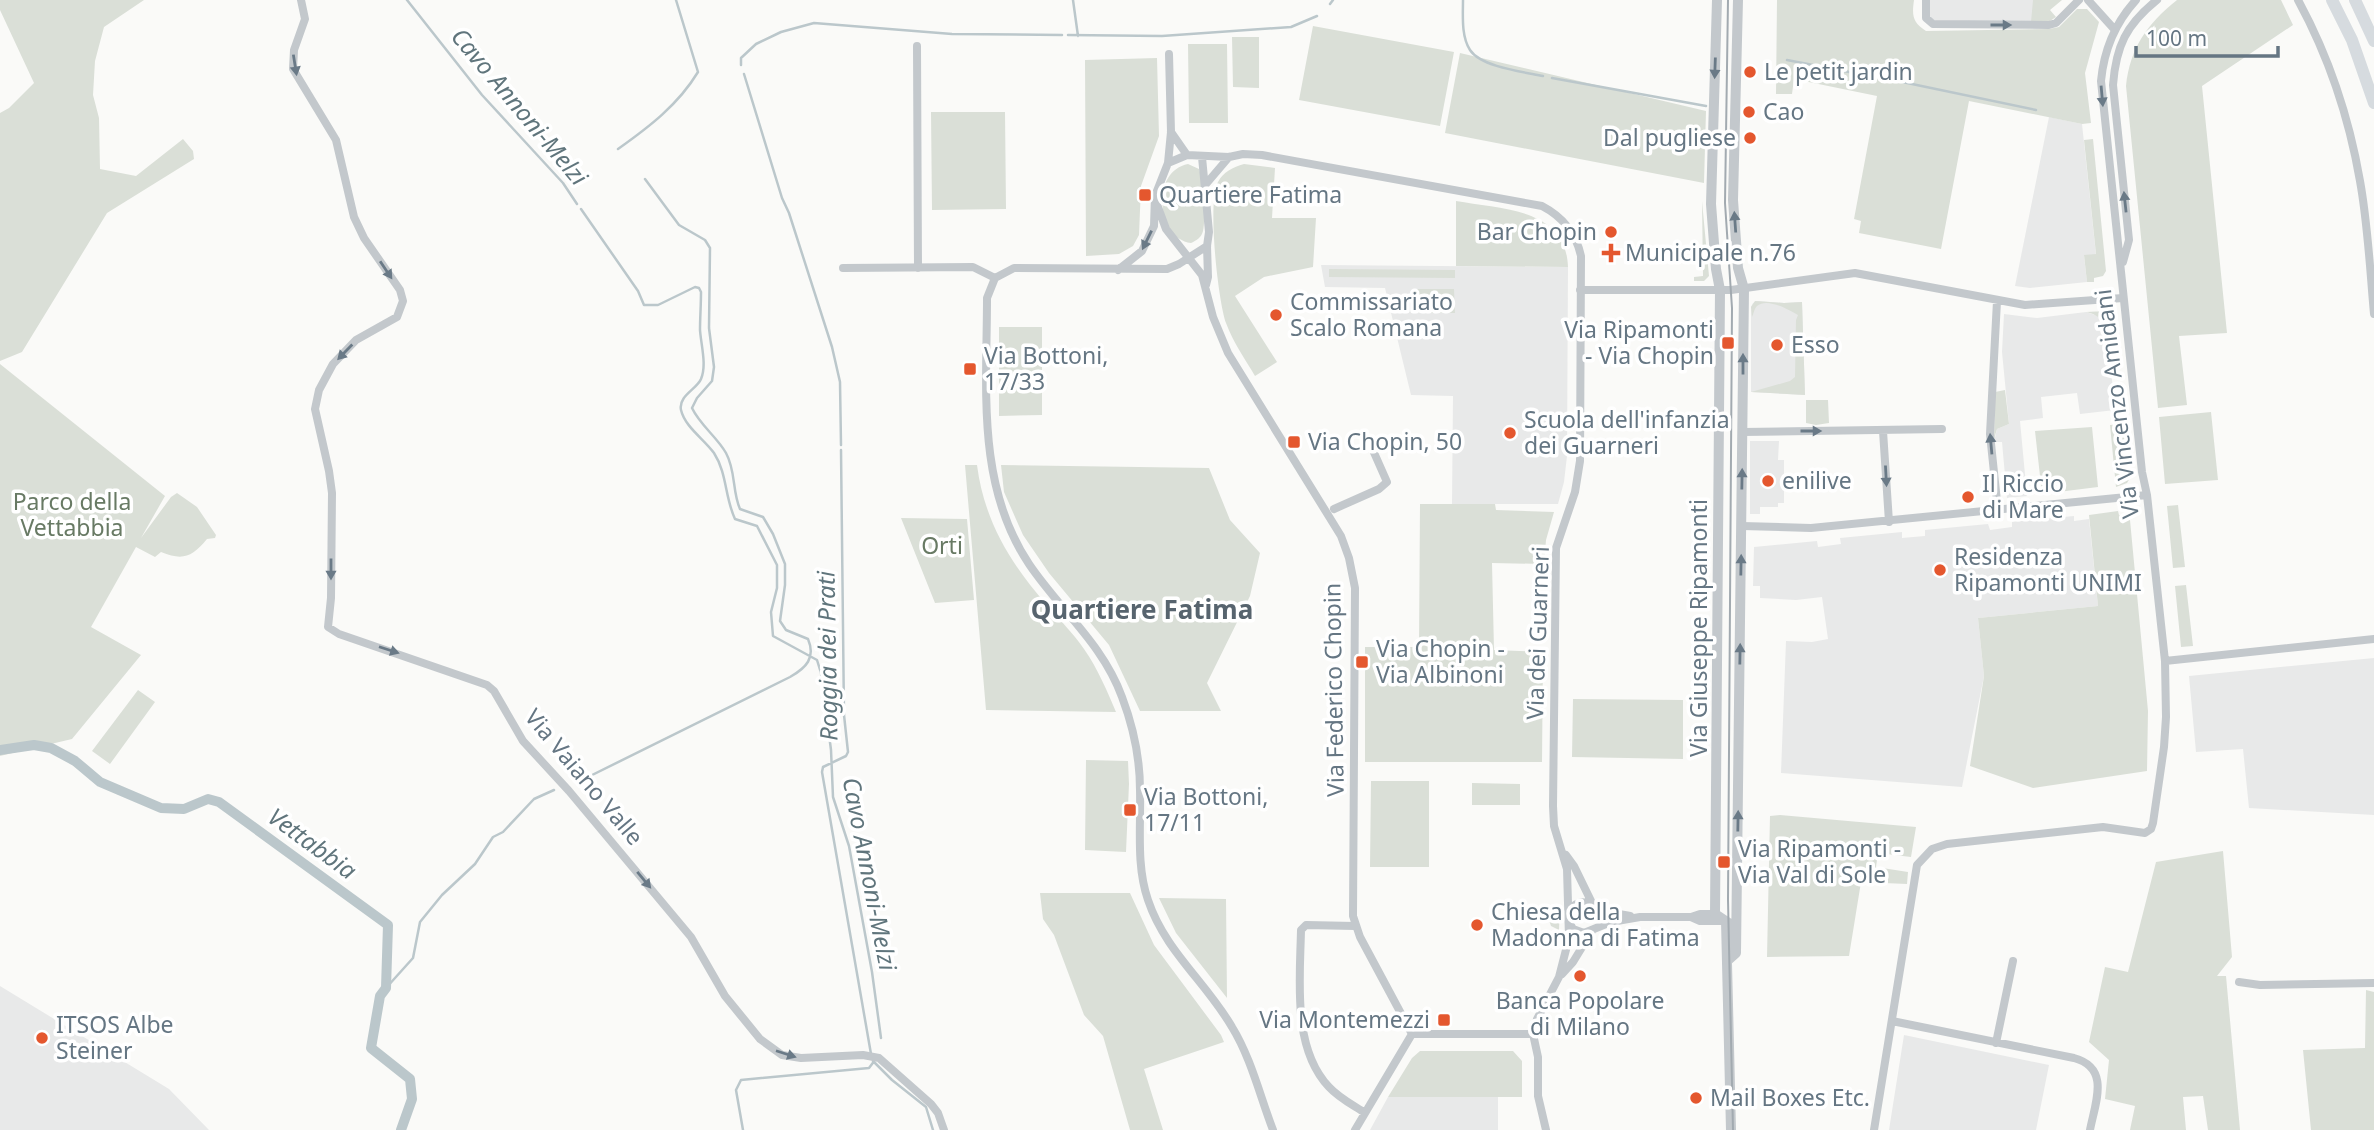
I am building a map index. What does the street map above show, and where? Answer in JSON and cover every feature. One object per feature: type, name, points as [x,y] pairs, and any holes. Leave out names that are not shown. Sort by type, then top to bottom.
[{"type":"main road","points":[[2332,0],[2352,40],[2374,103]]},
{"type":"main road","points":[[2355,0],[2374,41]]},
{"type":"street","name":"Via Vaiano Valle","points":[[301,0],[305,19],[294,50],[293,69],[336,140],[359,228],[400,290],[403,301],[400,313],[393,320],[356,340],[333,364],[319,390],[316,409],[329,471],[332,514],[331,598],[327,625],[339,634],[487,685],[494,691],[523,741],[566,787],[691,937],[725,996],[760,1039],[782,1055],[801,1058],[863,1055],[879,1058],[932,1104],[944,1130]]},
{"type":"street","name":"Via Giuseppe Ripamonti","points":[[1715,914],[1720,290],[1711,204],[1717,0]]},
{"type":"street","name":"Via Giuseppe Ripamonti","points":[[1727,961],[1736,953],[1742,526],[1744,289],[1738,268],[1733,200],[1738,0]]},
{"type":"street","points":[[1926,0],[1926,18],[1933,24],[2049,25],[2056,23],[2079,0]]},
{"type":"street","points":[[2088,0],[2115,30]]},
{"type":"street","name":"Via Vincenzo Amidani","points":[[1892,1021],[1917,865],[1932,849],[1947,844],[2103,827],[2137,833],[2145,833],[2151,829],[2164,747],[2165,661],[2101,89],[2105,56],[2115,30],[2136,0]]},
{"type":"street","name":"Via Vincenzo Amidani","points":[[2121,269],[2129,240],[2113,85],[2115,64],[2124,36],[2133,22],[2157,0]]},
{"type":"street","points":[[2298,0],[2328,60],[2351,136],[2361,183],[2374,314]]},
{"type":"street","points":[[917,46],[919,268]]},
{"type":"street","points":[[1118,270],[1140,253],[1154,226],[1155,199],[1158,184],[1168,163],[1171,132],[1169,54]]},
{"type":"street","points":[[1171,132],[1186,155]]},
{"type":"street","points":[[1168,163],[1186,155],[1262,155],[1542,206],[1559,217],[1575,236],[1581,256],[1580,290],[1744,289],[1863,273],[2033,306],[2123,298]]},
{"type":"street","name":"Via Federico Chopin","points":[[1202,157],[1209,232],[1206,285]]},
{"type":"street","points":[[1206,184],[1229,157]]},
{"type":"street","name":"Via Federico Chopin","points":[[1155,199],[1166,229],[1202,275],[1222,342],[1341,536],[1349,558],[1355,588],[1356,628],[1355,926],[1412,1034]]},
{"type":"street","points":[[1207,246],[1167,269],[1014,268],[995,278],[987,298],[987,419],[996,495],[1018,548],[1038,577],[1090,638],[1114,676],[1129,718],[1138,761],[1141,862],[1147,898],[1169,944],[1232,1027],[1273,1130]]},
{"type":"street","points":[[1181,250],[1197,252]]},
{"type":"street","points":[[843,268],[973,267],[995,278]]},
{"type":"street","name":"Via dei Guarneri","points":[[1559,976],[1567,948],[1569,917],[1567,869],[1553,817],[1555,565],[1560,533],[1579,474],[1580,290]]},
{"type":"street","points":[[1997,301],[1990,434],[1998,512]]},
{"type":"street","points":[[1743,432],[1942,429]]},
{"type":"street","points":[[1883,431],[1889,522]]},
{"type":"street","points":[[1334,509],[1386,484],[1368,439]]},
{"type":"street","points":[[1742,526],[1811,528],[1998,512],[2147,495]]},
{"type":"street","points":[[2165,661],[2374,639]]},
{"type":"street","name":"Via dei Guarneri","points":[[1563,853],[1574,866],[1593,904]]},
{"type":"street","points":[[1640,917],[1579,932],[1573,929],[1569,917],[1578,902],[1593,904],[1611,913],[1640,917],[1715,914],[1736,928]]},
{"type":"street","points":[[1546,1130],[1538,1096],[1538,1057],[1533,1034],[1537,1019],[1559,976],[1573,962],[1600,917],[1593,904]]},
{"type":"street","points":[[1690,917],[1700,921],[1726,921],[1737,913]]},
{"type":"street","name":"Via Giuseppe Ripamonti","points":[[1726,921],[1731,1130]]},
{"type":"street","points":[[1355,926],[1306,925],[1301,930],[1302,1029],[1312,1062],[1322,1078],[1336,1093],[1365,1113]]},
{"type":"street","points":[[1996,1042],[2012,961]]},
{"type":"street","points":[[2239,982],[2260,985],[2374,984]]},
{"type":"street","points":[[1874,1130],[1892,1021],[2078,1059],[2091,1067],[2098,1086],[2090,1130]]},
{"type":"street","points":[[1355,1130],[1412,1034],[1533,1034]]},
{"type":"shaded area","points":[[1930,0],[2033,0],[2033,20],[1936,21],[1930,17]]},
{"type":"shaded area","points":[[2049,117],[2082,124],[2096,255],[2084,256],[2087,282],[2030,288],[2015,286]]},
{"type":"shaded area","points":[[1321,265],[1568,267],[1567,456],[1558,504],[1452,504],[1453,396],[1411,395],[1385,288],[1325,287]]},
{"type":"shaded area","points":[[1758,301],[1802,302],[1805,395],[1751,392],[1751,307]]},
{"type":"shaded area","points":[[2086,312],[2098,316],[2107,329],[2115,410],[2080,414],[2077,393],[2041,397],[2043,418],[2020,421],[2027,496],[2007,498],[2002,442],[1994,442],[1997,429],[2009,424],[2002,352],[2004,314],[2037,318]]},
{"type":"shaded area","points":[[1750,441],[1779,441],[1778,460],[1784,460],[1784,503],[1778,503],[1778,507],[1760,507],[1760,514],[1750,514]]},
{"type":"shaded area","points":[[2074,516],[2074,521],[2089,519],[2098,606],[1978,618],[1984,676],[1962,787],[1781,773],[1786,641],[1812,642],[1828,639],[1822,597],[1796,600],[1760,598],[1760,586],[1753,586],[1754,547],[1817,541],[1818,547],[1841,544],[1840,538],[1902,532],[1902,538],[1925,536],[1925,530],[1988,524],[1990,530],[2012,527],[2012,522]]},
{"type":"shaded area","points":[[2374,658],[2374,815],[2249,808],[2243,749],[2196,752],[2189,676]]},
{"type":"shaded area","name":"ITSOS Albe Steiner","points":[[0,986],[169,1089],[209,1130],[0,1130]]},
{"type":"shaded area","points":[[1904,1035],[2049,1065],[2036,1130],[1889,1130]]},
{"type":"shaded area","points":[[1388,1097],[1498,1097],[1498,1130],[1370,1130]]},
{"type":"green space","points":[[0,0],[144,0],[104,27],[95,61],[93,95],[99,118],[100,169],[136,176],[183,139],[193,151],[194,159],[107,213],[22,352],[0,361],[0,113],[9,108],[34,83],[0,10]]},
{"type":"green space","points":[[1777,0],[1914,0],[1914,18],[1926,31],[2049,29],[2059,27],[2077,9],[2087,9],[2099,22],[2085,73],[2091,123],[2082,124],[1969,101],[1941,249],[1859,233],[1861,221],[1854,219],[1877,96],[1794,79],[1792,94],[1776,94]]},
{"type":"green space","points":[[2033,0],[2062,0],[2050,10],[2056,17],[2050,21],[2031,22]]},
{"type":"green space","points":[[2177,0],[2281,0],[2293,25],[2202,86],[2227,333],[2179,336],[2187,405],[2158,408],[2126,86],[2136,48],[2157,18]]},
{"type":"green space","points":[[1313,26],[1454,52],[1440,126],[1299,100]]},
{"type":"green space","points":[[1232,37],[1259,37],[1259,88],[1233,87]]},
{"type":"green space","points":[[1188,44],[1227,44],[1228,123],[1189,123]]},
{"type":"green space","points":[[1460,53],[1706,111],[1704,183],[1445,133]]},
{"type":"green space","points":[[1157,58],[1159,136],[1141,186],[1139,235],[1133,246],[1119,254],[1086,256],[1085,60]]},
{"type":"green space","points":[[931,112],[1005,112],[1006,209],[932,210]]},
{"type":"green space","points":[[2093,139],[2106,271],[2103,276],[2094,278],[2094,282],[2087,282],[2084,255],[2096,254],[2084,140]]},
{"type":"green space","points":[[1188,164],[1199,169],[1204,209],[1202,233],[1191,243],[1180,239],[1171,231],[1162,205],[1167,179]]},
{"type":"green space","points":[[1244,164],[1275,168],[1272,218],[1316,218],[1313,267],[1264,277],[1235,296],[1277,362],[1255,376],[1226,323],[1217,274],[1214,229],[1213,209],[1218,182],[1229,170]]},
{"type":"green space","points":[[1456,201],[1511,210],[1544,222],[1556,233],[1564,248],[1568,267],[1456,266]]},
{"type":"green space","points":[[1702,201],[1709,276],[1704,281],[1694,281],[1694,277],[1703,276]]},
{"type":"green space","points":[[1329,269],[1455,270],[1455,278],[1329,277]]},
{"type":"green space","points":[[1414,289],[1454,289],[1455,313],[1414,313]]},
{"type":"green space","points":[[1755,301],[1802,302],[1805,395],[1751,392],[1790,381],[1795,377],[1798,315],[1778,305],[1766,303],[1757,306],[1752,317],[1751,307]]},
{"type":"green space","points":[[2086,312],[2103,312],[2109,316],[2113,350],[2109,350],[2102,321]]},
{"type":"green space","points":[[999,327],[1042,327],[1042,415],[999,416]]},
{"type":"green space","name":"Parco della Vettabbia","points":[[0,364],[165,496],[141,538],[171,497],[177,493],[197,507],[216,535],[215,538],[207,539],[197,550],[181,557],[161,552],[155,557],[136,547],[91,627],[141,655],[72,739],[0,756]]},
{"type":"green space","points":[[2005,390],[2009,424],[1997,429],[1994,439],[1995,392]]},
{"type":"green space","points":[[1806,400],[1828,400],[1829,423],[1806,423]]},
{"type":"green space","points":[[2211,412],[2218,480],[2165,484],[2159,417]]},
{"type":"green space","points":[[2125,424],[2131,476],[2127,483],[2116,487],[2110,425]]},
{"type":"green space","points":[[2092,427],[2098,487],[2042,494],[2035,431]]},
{"type":"green space","points":[[965,465],[977,465],[980,485],[992,522],[1010,557],[1033,589],[1084,649],[1116,712],[986,710]]},
{"type":"green space","points":[[1001,465],[1209,468],[1230,520],[1260,553],[1250,596],[1207,683],[1221,711],[1140,711],[1109,645],[1049,573],[1023,535],[1004,492]]},
{"type":"green space","points":[[1420,504],[1495,504],[1496,510],[1554,512],[1546,540],[1544,564],[1492,563],[1494,650],[1543,652],[1542,762],[1365,762],[1365,647],[1419,647]]},
{"type":"green space","points":[[2178,505],[2185,567],[2173,568],[2167,506]]},
{"type":"green space","points":[[2118,511],[2119,515],[2126,515],[2130,520],[2148,711],[2147,771],[2033,788],[1970,766],[1984,676],[1978,618],[2098,606],[2089,515]]},
{"type":"green space","name":"Orti","points":[[901,518],[967,519],[974,600],[935,603]]},
{"type":"green space","points":[[2186,585],[2193,646],[2181,647],[2175,586]]},
{"type":"green space","points":[[138,690],[155,702],[110,764],[92,751]]},
{"type":"green space","points":[[1573,699],[1683,700],[1683,759],[1572,757]]},
{"type":"green space","points":[[1086,760],[1128,761],[1126,852],[1085,850]]},
{"type":"green space","points":[[1371,781],[1429,781],[1429,867],[1370,867]]},
{"type":"green space","points":[[1472,783],[1520,784],[1520,805],[1472,805]]},
{"type":"green space","points":[[1770,816],[1916,827],[1911,857],[1878,853],[1876,867],[1908,872],[1907,884],[1861,882],[1849,956],[1767,957]]},
{"type":"green space","points":[[2223,851],[2232,957],[2217,976],[2226,976],[2240,1130],[2208,1130],[2203,1096],[2183,1097],[2186,1130],[2130,1130],[2135,1106],[2105,1099],[2109,1060],[2089,1042],[2105,967],[2128,972],[2156,862]]},
{"type":"green space","points":[[1040,893],[1130,893],[1154,945],[1221,1035],[1224,1042],[1144,1069],[1163,1130],[1130,1130],[1103,1036],[1084,1015],[1054,935],[1043,919]]},
{"type":"green space","points":[[1159,898],[1226,899],[1227,998],[1176,933]]},
{"type":"green space","points":[[1560,905],[1559,930],[1551,926],[1548,917],[1552,908]]},
{"type":"green space","points":[[2366,990],[2374,992],[2374,1130],[2311,1130],[2303,1050],[2365,1048]]},
{"type":"green space","points":[[1420,1051],[1513,1051],[1522,1061],[1522,1097],[1388,1097],[1412,1058]]},
{"type":"waterway","name":"Cavo Annoni-Melzi","points":[[407,0],[482,95],[563,183],[577,204]]},
{"type":"waterway","points":[[618,149],[672,105],[698,72],[676,0]]},
{"type":"waterway","points":[[1073,0],[1078,36]]},
{"type":"waterway","points":[[1330,4],[1333,0]]},
{"type":"waterway","points":[[1463,0],[1465,38],[1476,56],[1504,68],[1543,76]]},
{"type":"waterway","points":[[1068,35],[1162,36],[1291,27],[1317,16]]},
{"type":"waterway","name":"Roggia dei Prati","points":[[741,65],[741,58],[756,44],[781,32],[814,23],[952,34],[1062,35]]},
{"type":"waterway","points":[[1787,60],[1875,77]]},
{"type":"waterway","name":"Roggia dei Prati","points":[[744,74],[832,347],[840,382],[841,445]]},
{"type":"waterway","points":[[1552,78],[1706,106]]},
{"type":"waterway","points":[[1888,79],[2036,110]]},
{"type":"waterway","points":[[580,781],[790,677],[805,666],[811,652],[808,639],[786,630],[780,621],[785,564],[773,534],[763,517],[740,509],[726,453],[692,408],[712,381],[714,367],[709,328],[710,248],[705,240],[679,225],[645,179]]},
{"type":"waterway","name":"Cavo Annoni-Melzi","points":[[581,209],[638,291],[644,305],[658,305],[695,287],[701,292],[703,373],[699,383],[682,401],[681,410],[686,422],[718,461],[735,519],[757,526],[777,565],[777,588],[771,612],[773,636],[817,660],[831,750],[833,797],[849,846],[881,1038]]},
{"type":"waterway","name":"Roggia dei Prati","points":[[841,450],[844,715],[848,752],[846,756],[823,767],[822,772],[871,1054]]},
{"type":"waterway","name":"Vettabbia","points":[[0,750],[34,745],[51,748],[75,761],[100,782],[161,808],[184,809],[208,799],[219,802],[388,925],[386,988],[380,996],[371,1048],[410,1079],[412,1099],[401,1130]]},
{"type":"waterway","points":[[386,988],[413,958],[420,922],[442,895],[475,864],[493,837],[503,832],[534,799],[554,790]]},
{"type":"waterway","name":"Cavo Annoni-Melzi","points":[[743,1130],[736,1090],[741,1080],[869,1068],[875,1060]]},
{"type":"waterway","name":"Roggia dei Prati","points":[[873,1061],[926,1107],[933,1130]]},
{"type":"tram line","points":[[1728,0],[1725,203],[1732,308],[1728,900],[1733,1130]]},
{"type":"place","name":"Le petit jardin","points":[[1750,72]]},
{"type":"place","name":"Cao","points":[[1749,112]]},
{"type":"place","name":"Dal pugliese","points":[[1750,138]]},
{"type":"place","name":"Quartiere Fatima","points":[[1145,195]]},
{"type":"place","name":"Bar Chopin","points":[[1611,232]]},
{"type":"place","name":"Municipale n.76","points":[[1611,253]]},
{"type":"place","name":"Commissariato Scalo Romana","points":[[1276,315]]},
{"type":"place","name":"Via Ripamonti - Via Chopin","points":[[1728,343]]},
{"type":"place","name":"Esso","points":[[1777,345]]},
{"type":"place","name":"Via Bottoni, 17/33","points":[[970,369]]},
{"type":"place","name":"Scuola dell'infanzia dei Guarneri","points":[[1510,433]]},
{"type":"place","name":"Via Chopin, 50","points":[[1294,442]]},
{"type":"place","name":"enilive","points":[[1768,481]]},
{"type":"place","name":"Il Riccio di Mare","points":[[1968,497]]},
{"type":"place","name":"Residenza Ripamonti UNIMI","points":[[1940,570]]},
{"type":"place","name":"Via Chopin - Via Albinoni","points":[[1362,662]]},
{"type":"place","name":"Via Bottoni, 17/11","points":[[1130,810]]},
{"type":"place","name":"Via Ripamonti - Via Val di Sole","points":[[1724,862]]},
{"type":"place","name":"Chiesa della Madonna di Fatima","points":[[1477,925]]},
{"type":"place","name":"Banca Popolare di Milano","points":[[1580,976]]},
{"type":"place","name":"Via Montemezzi","points":[[1444,1020]]},
{"type":"place","name":"ITSOS Albe Steiner","points":[[42,1038]]},
{"type":"place","name":"Mail Boxes Etc.","points":[[1696,1098]]},
{"type":"district","name":"Quartiere Fatima","points":[[1142,610]]}]
